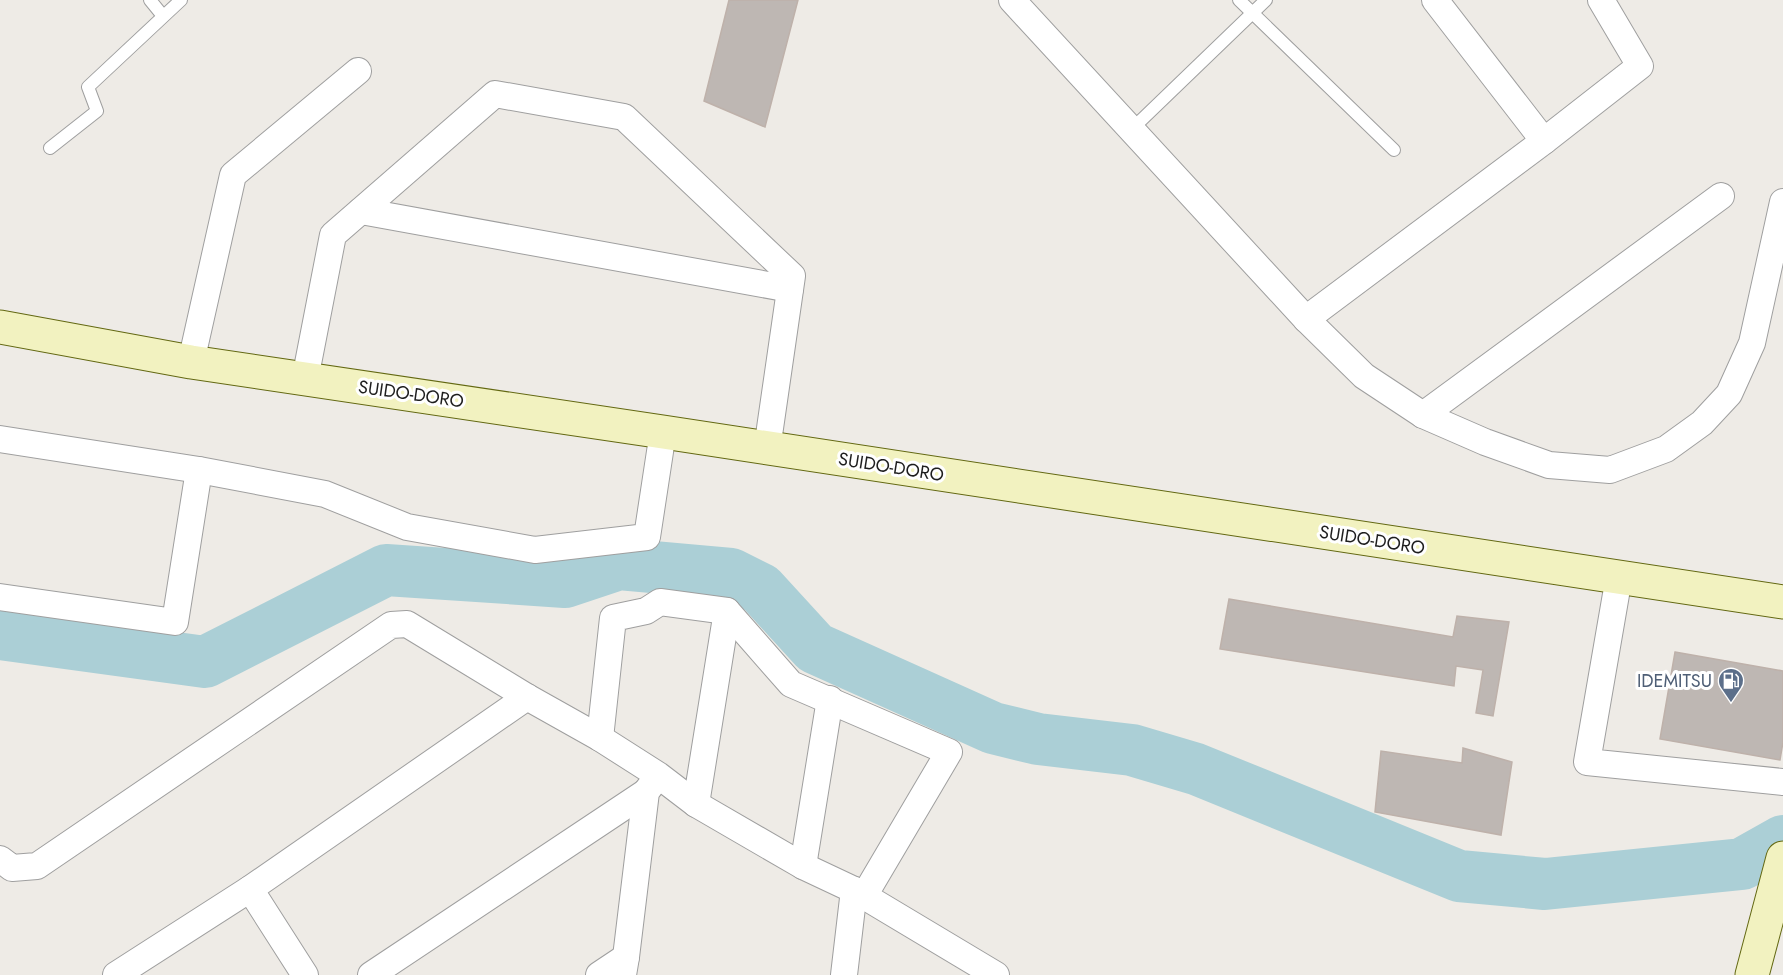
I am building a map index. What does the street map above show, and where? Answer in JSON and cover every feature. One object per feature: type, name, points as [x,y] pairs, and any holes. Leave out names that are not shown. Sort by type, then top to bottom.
[{"type":"street","points":[[1011,0],[1306,319],[1364,376],[1424,416],[1485,442],[1549,465],[1610,470],[1666,449],[1702,423],[1729,394],[1752,343],[1783,202]]},
{"type":"street","points":[[1435,0],[1544,141]]},
{"type":"street","points":[[1306,319],[1544,141],[1640,66],[1601,0]]},
{"type":"street","points":[[191,362],[233,175],[358,71]]},
{"type":"street","points":[[305,379],[333,235],[495,93],[624,117],[792,276],[767,449]]},
{"type":"street","points":[[1424,416],[1721,196]]},
{"type":"street","points":[[360,211],[790,289]]},
{"type":"street","name":"SUIDO-DORO","points":[[0,327],[191,362],[1783,602]]},
{"type":"street","points":[[0,439],[199,470],[325,494],[407,527],[535,550],[647,537],[663,432]]},
{"type":"street","points":[[0,597],[175,622],[199,470]]},
{"type":"street","points":[[1619,578],[1587,762],[1783,782]]},
{"type":"street","points":[[600,738],[613,618],[646,611],[660,602],[727,611],[790,684],[830,699],[949,752],[859,893],[844,975]]},
{"type":"street","points":[[696,804],[727,611]]},
{"type":"street","points":[[0,859],[12,868],[37,866],[391,625],[407,624],[527,697],[600,738],[652,784],[696,804],[803,866],[859,893],[996,975]]},
{"type":"street","points":[[116,975],[250,889],[527,697]]},
{"type":"street","points":[[803,866],[830,699]]},
{"type":"street","points":[[599,975],[624,966],[652,784]]},
{"type":"street","points":[[371,975],[652,784]]},
{"type":"street","points":[[1752,975],[1783,858]]},
{"type":"street","points":[[250,889],[305,975]]},
{"type":"lane","points":[[150,0],[163,16]]},
{"type":"lane","points":[[50,148],[97,111],[88,87],[181,0]]},
{"type":"lane","points":[[1239,0],[1394,150]]},
{"type":"lane","points":[[1131,130],[1266,0]]},
{"type":"building","points":[[729,0],[798,0],[765,127],[704,101]]},
{"type":"building","points":[[1229,599],[1453,637],[1457,616],[1509,622],[1493,716],[1476,713],[1483,670],[1456,666],[1454,686],[1220,649]]},
{"type":"building","points":[[1675,652],[1783,671],[1783,742],[1780,760],[1660,739]]},
{"type":"building","points":[[1463,748],[1512,762],[1501,835],[1375,812],[1381,751],[1462,763]]},
{"type":"waterway","points":[[0,634],[205,662],[386,570],[565,582],[619,564],[731,574],[761,589],[815,648],[993,728],[1038,739],[1132,750],[1196,769],[1459,876],[1545,884],[1742,864],[1783,841]]},
{"type":"place","name":"IDEMITSU","points":[[1731,704]]}]
